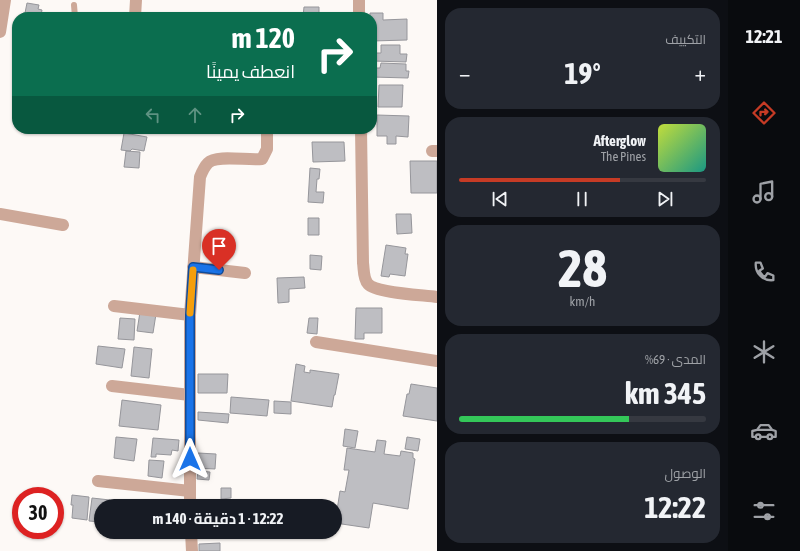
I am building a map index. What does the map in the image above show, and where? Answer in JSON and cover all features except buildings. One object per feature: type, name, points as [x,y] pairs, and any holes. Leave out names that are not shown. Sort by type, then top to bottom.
[{"type":"street","points":[[0,32],[4,0]]},
{"type":"street","points":[[135,12],[136,0]]},
{"type":"street","points":[[359,0],[359,12]]},
{"type":"street","points":[[190,499],[190,315],[200,177],[203,168],[209,162],[216,159],[262,159],[267,149],[267,134]]},
{"type":"street","points":[[361,134],[363,263],[364,275],[368,284],[374,288],[386,291],[437,296]]},
{"type":"street","points":[[0,214],[63,225]]},
{"type":"street","points":[[193,267],[245,273]]},
{"type":"street","points":[[114,306],[190,315]]},
{"type":"street","points":[[316,342],[437,361]]},
{"type":"street","points":[[112,386],[190,395]]},
{"type":"street","points":[[98,481],[190,491]]},
{"type":"street","points":[[191,539],[192,551]]},
{"type":"lane","points":[[74,5],[75,12]]},
{"type":"slow traffic","points":[[190,313],[193,270]]},
{"type":"route","points":[[190,459],[190,315],[193,267],[219,270]]}]
